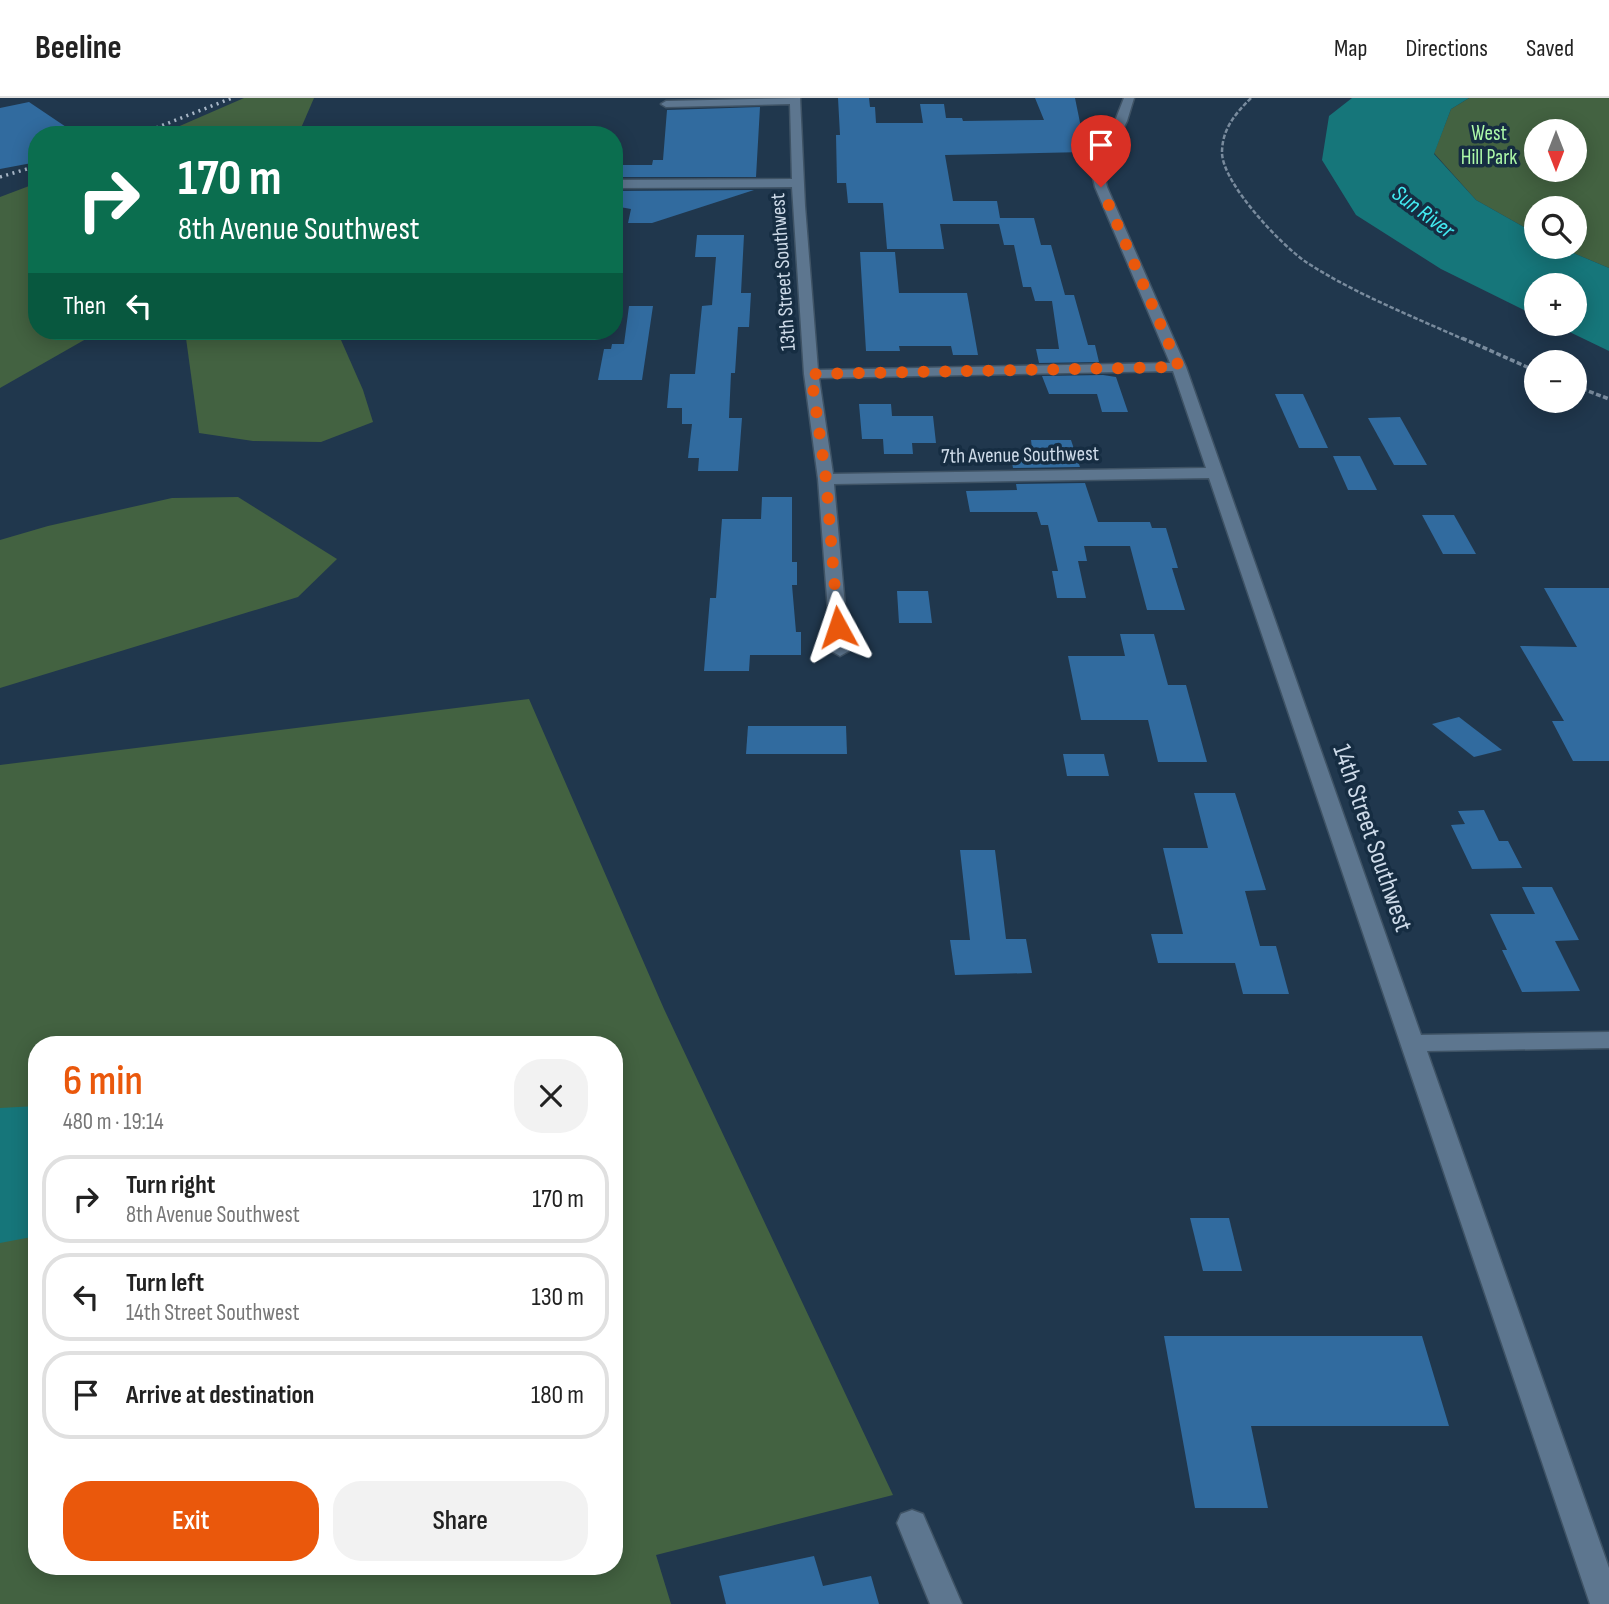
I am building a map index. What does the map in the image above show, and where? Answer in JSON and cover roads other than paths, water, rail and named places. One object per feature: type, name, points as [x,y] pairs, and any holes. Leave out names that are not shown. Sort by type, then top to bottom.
[{"type":"street","name":"14th Street Southwest","points":[[1129,98],[1121,121],[1097,169],[1108,209],[1134,260],[1179,367],[1606,1604]]},
{"type":"street","points":[[666,104],[795,100]]},
{"type":"street","name":"13th Street Southwest","points":[[795,100],[811,374],[826,479],[841,651]]},
{"type":"street","points":[[623,184],[798,183]]},
{"type":"street","points":[[811,374],[1179,367]]},
{"type":"street","name":"7th Avenue Southwest","points":[[826,479],[1215,474]]},
{"type":"street","points":[[1414,1043],[1609,1040]]},
{"type":"street","points":[[912,1523],[946,1604]]},
{"type":"water","name":"Sun River","points":[[1352,98],[1469,98],[1451,109],[1434,154],[1476,200],[1524,227],[1524,259],[1587,259],[1609,268],[1609,351],[1578,336],[1587,336],[1587,273],[1524,273],[1524,310],[1441,269],[1356,215],[1322,160],[1329,116]]},
{"type":"water","points":[[28,1106],[28,1238],[0,1243],[0,1108]]},
{"type":"railway","points":[[161,126],[232,98]]},
{"type":"railway","points":[[0,177],[28,169]]},
{"type":"park label","name":"West Hill Park","points":[[1489,145]]}]
